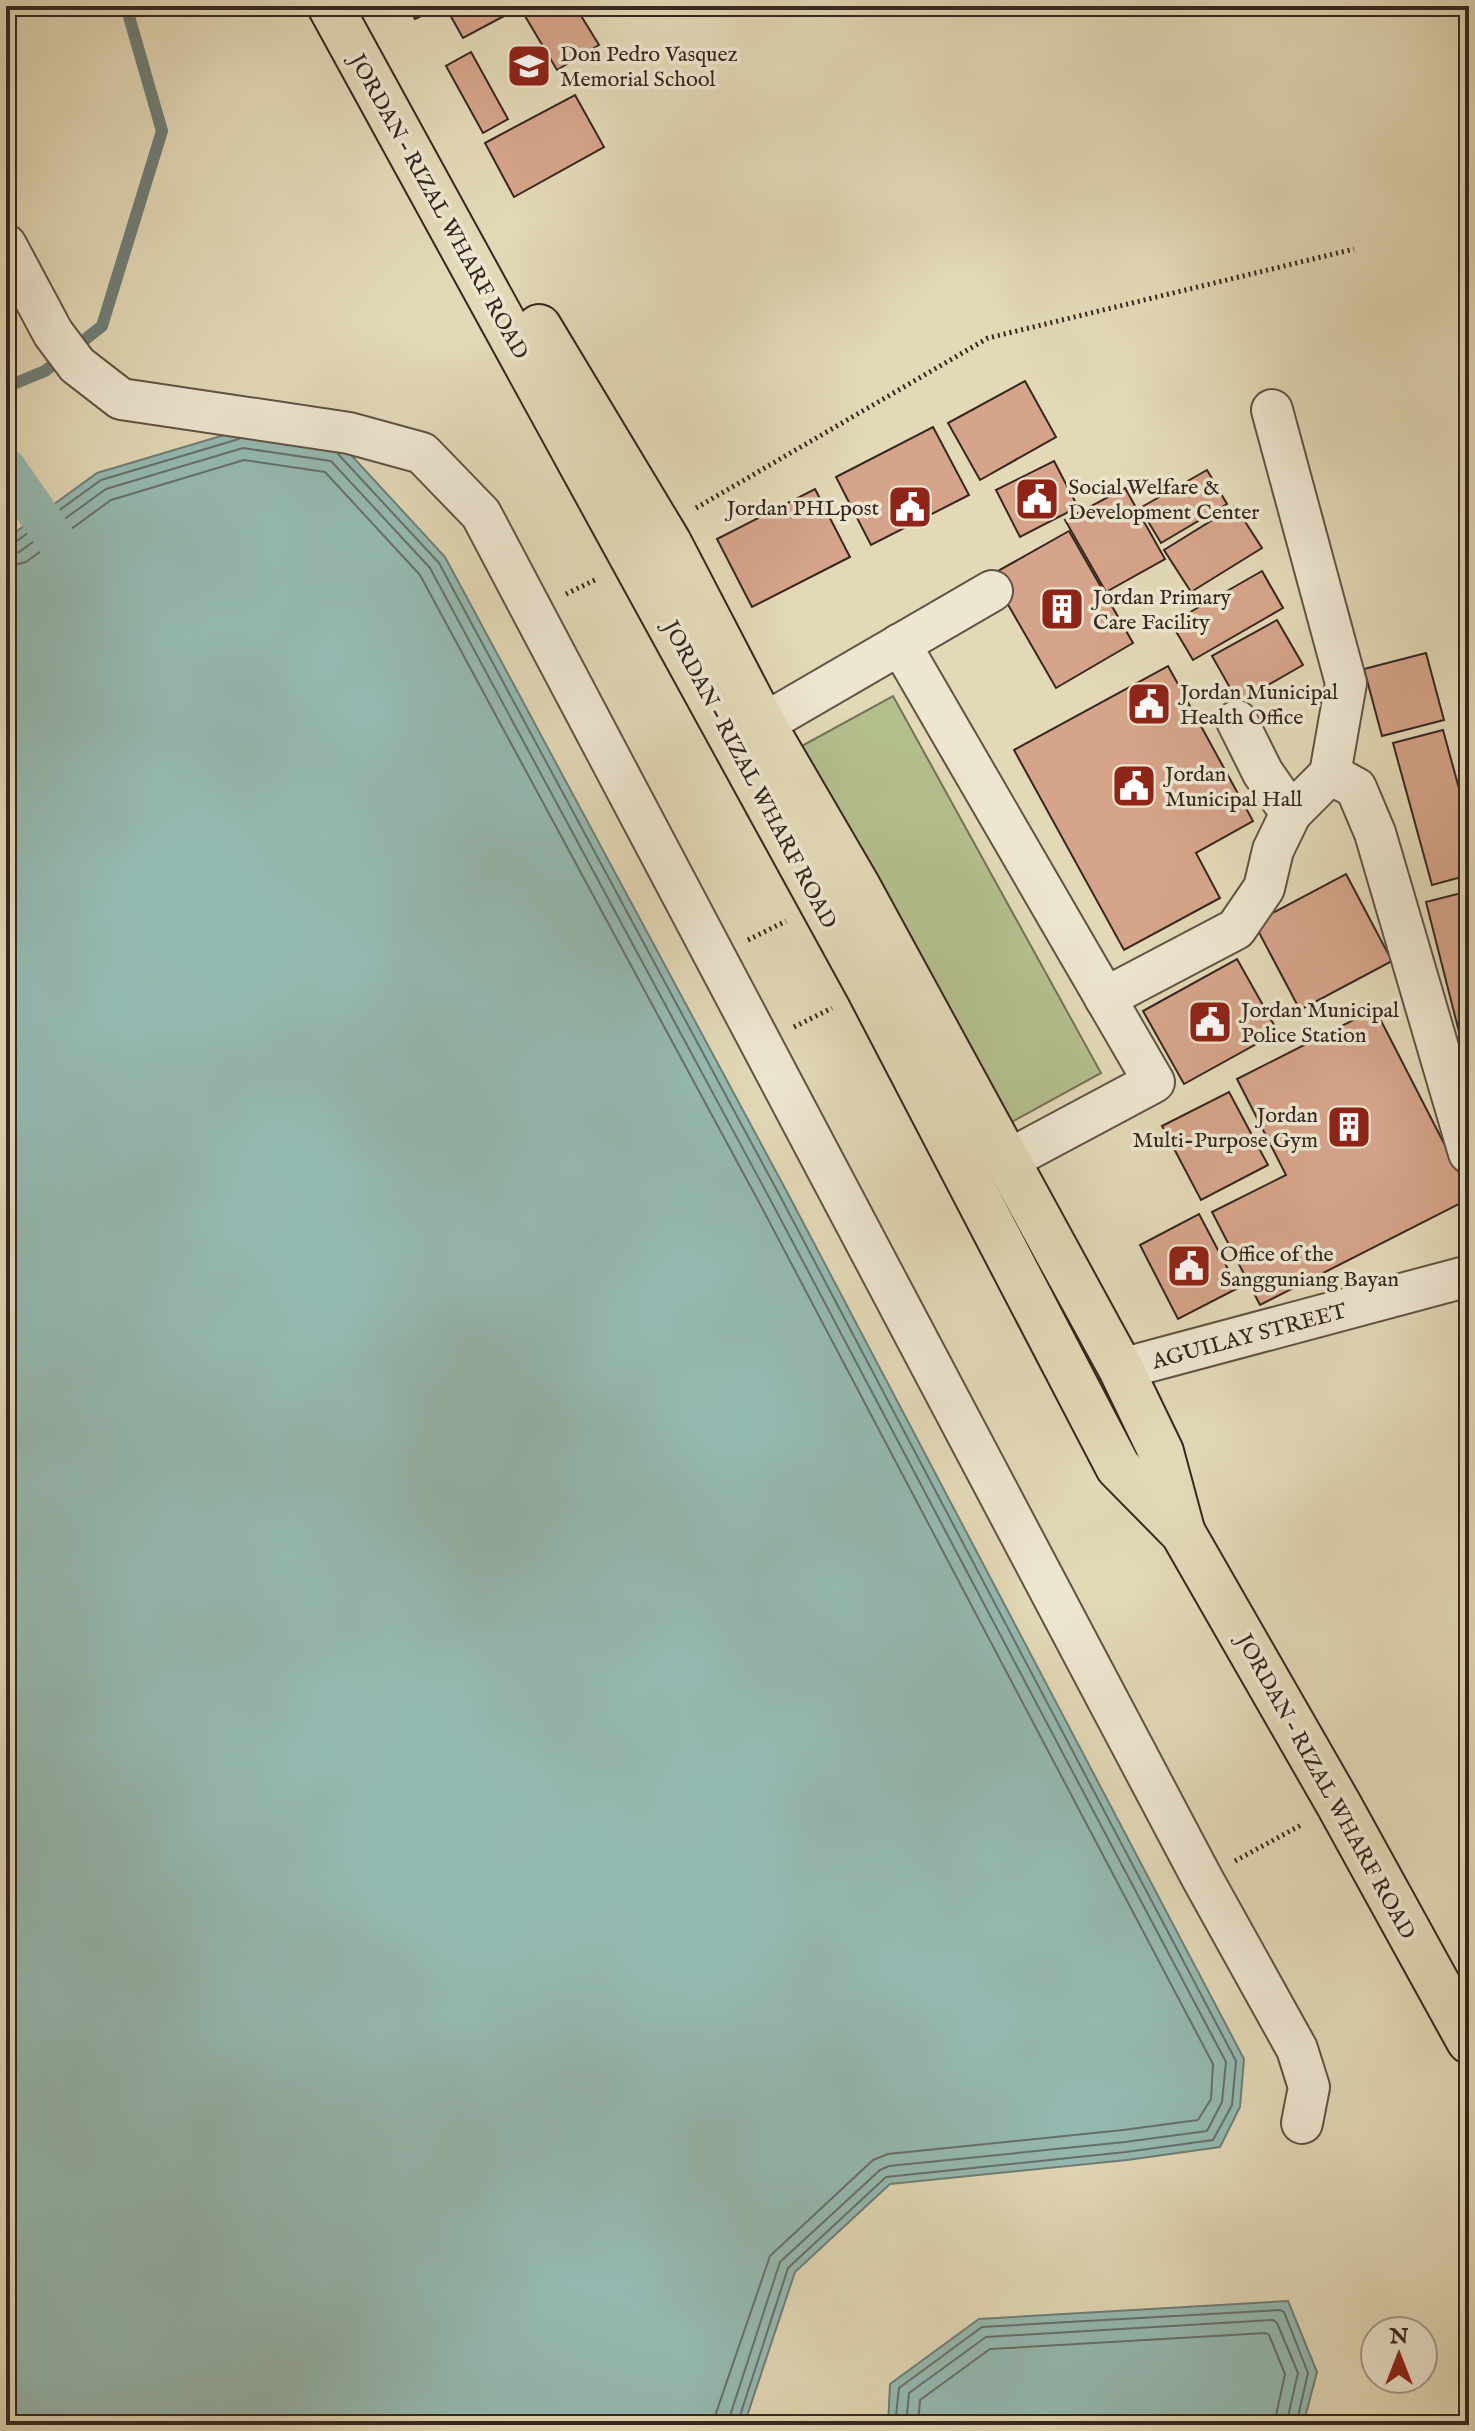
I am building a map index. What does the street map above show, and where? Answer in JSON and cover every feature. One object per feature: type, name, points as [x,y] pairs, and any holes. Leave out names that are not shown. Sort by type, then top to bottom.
[{"type":"main road","name":"JORDAN – RIZAL WHARF ROAD","points":[[330,6],[869,989],[1118,1467],[1183,1533]]},
{"type":"main road","name":"JORDAN – RIZAL WHARF ROAD","points":[[362,6],[400,96],[660,528],[763,724],[857,885],[1008,1160],[1121,1369],[1161,1452],[1183,1533],[1339,1805],[1469,2041]]},
{"type":"street","points":[[6,245],[53,333],[77,365],[121,399],[349,433],[422,453],[481,514],[1202,1878],[1297,2049],[1309,2087],[1302,2123]]},
{"type":"street","points":[[1105,998],[1236,929],[1264,888],[1273,850],[1291,813],[1330,774],[1346,683],[1272,410]]},
{"type":"street","points":[[763,724],[992,591]]},
{"type":"street","points":[[900,644],[1154,1082],[1008,1160]]},
{"type":"street","points":[[1237,721],[1263,773],[1291,813]]},
{"type":"street","points":[[1330,774],[1356,788],[1375,833],[1469,1153]]},
{"type":"street","name":"AGUILAY STREET","points":[[1121,1369],[1469,1276]]},
{"type":"path","points":[[660,528],[988,338],[1354,249]]},
{"type":"path","points":[[1202,1878],[1339,1805]]},
{"type":"green space","points":[[893,696],[1101,1073],[1008,1124],[800,747]]},
{"type":"water","points":[[241,430],[340,443],[445,557],[787,1192],[1244,2059],[1240,2107],[1220,2147],[1127,2160],[890,2184],[795,2272],[744,2425],[17,2425],[6,2401],[6,539],[97,473]]},
{"type":"water","points":[[1288,2301],[1317,2372],[1303,2425],[888,2425],[890,2384],[979,2319]]},
{"type":"building","points":[[408,6],[432,6],[434,10],[415,19]]},
{"type":"building","points":[[445,6],[498,6],[504,16],[463,38]]},
{"type":"building","points":[[519,6],[575,6],[599,45],[557,70]]},
{"type":"building","points":[[471,52],[508,119],[483,133],[446,66]]},
{"type":"building","points":[[575,95],[604,147],[514,197],[485,143]]},
{"type":"building","points":[[1025,381],[1056,437],[980,480],[948,423]]},
{"type":"building","points":[[933,427],[969,495],[871,545],[836,477]]},
{"type":"building","name":"Social Welfare & Development Center","points":[[1054,461],[1078,507],[1020,537],[996,490]]},
{"type":"building","points":[[1207,470],[1227,504],[1161,543],[1140,508]]},
{"type":"building","points":[[1125,488],[1165,559],[1106,592],[1065,520]]},
{"type":"building","points":[[815,489],[850,557],[752,607],[717,539]]},
{"type":"building","points":[[1235,506],[1262,548],[1191,592],[1164,550]]},
{"type":"building","name":"Jordan Primary Care Facility","points":[[1069,531],[1133,643],[1056,688],[991,575]]},
{"type":"building","points":[[1262,571],[1283,608],[1193,660],[1171,623]]},
{"type":"building","points":[[1277,620],[1303,665],[1238,702],[1212,656]]},
{"type":"building","points":[[1426,653],[1444,720],[1382,736],[1364,669]]},
{"type":"building","name":"Jordan Municipal Hall","points":[[1168,666],[1253,821],[1196,853],[1220,898],[1124,950],[1014,750]]},
{"type":"building","points":[[1443,730],[1469,825],[1469,875],[1432,885],[1393,743]]},
{"type":"building","points":[[1346,874],[1392,961],[1300,1010],[1254,923]]},
{"type":"building","points":[[1469,891],[1469,1071],[1426,902]]},
{"type":"building","name":"Jordan Municipal Police Station","points":[[1237,959],[1278,1032],[1184,1084],[1143,1011]]},
{"type":"building","name":"Jordan Multi-Purpose Gym","points":[[1375,1009],[1469,1192],[1469,1199],[1260,1305],[1212,1212],[1286,1175],[1237,1079]]},
{"type":"building","points":[[1229,1092],[1268,1165],[1201,1200],[1162,1126]]},
{"type":"building","name":"Office of the Sangguniang Bayan","points":[[1199,1214],[1238,1288],[1178,1319],[1140,1245]]},
{"type":"waterway","points":[[6,387],[45,371],[102,326],[162,131],[126,6]]},
{"type":"waterway","points":[[6,468],[70,560]]},
{"type":"place","name":"Don Pedro Vasquez Memorial School","points":[[529,66]]},
{"type":"place","name":"Social Welfare & Development Center","points":[[1037,499]]},
{"type":"place","name":"Jordan PHLpost","points":[[910,507]]},
{"type":"place","name":"Jordan Primary Care Facility","points":[[1062,609]]},
{"type":"place","name":"Jordan Municipal Health Office","points":[[1149,704]]},
{"type":"place","name":"Jordan Municipal Hall","points":[[1134,786]]},
{"type":"place","name":"Jordan Municipal Police Station","points":[[1210,1022]]},
{"type":"place","name":"Jordan Multi-Purpose Gym","points":[[1349,1127]]},
{"type":"place","name":"Office of the Sangguniang Bayan","points":[[1189,1266]]}]
